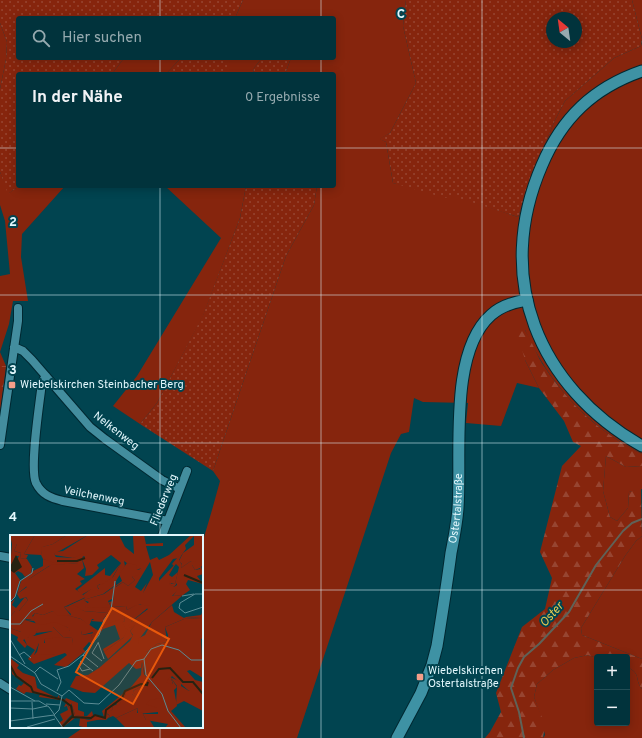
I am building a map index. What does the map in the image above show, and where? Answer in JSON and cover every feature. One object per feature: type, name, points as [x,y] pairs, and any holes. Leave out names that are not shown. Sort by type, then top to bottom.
[{"type":"main road","points":[[642,71],[608,87],[586,102],[574,112],[555,138],[544,159],[531,194],[523,232],[522,264],[527,300],[534,325],[556,369],[570,388],[599,418],[617,432],[642,446]]},
{"type":"main road","name":"Ostertalstraße","points":[[397,738],[421,693],[432,665],[437,646],[458,509],[460,400],[469,354],[478,331],[491,315],[515,302],[527,300]]},
{"type":"street","points":[[0,445],[18,320],[18,308]]},
{"type":"street","name":"Nelkenweg","points":[[14,347],[23,352],[32,360],[90,427],[104,439],[162,480],[180,489]]},
{"type":"street","name":"Veilchenweg","points":[[46,376],[42,382],[34,464],[35,479],[42,491],[53,499],[168,520]]},
{"type":"street","name":"Fliederweg","points":[[162,535],[187,471]]},
{"type":"street","points":[[0,556],[10,558]]},
{"type":"street","points":[[0,623],[10,625]]},
{"type":"street","points":[[0,683],[10,689]]},
{"type":"green space","points":[[0,0],[243,0],[236,16],[16,16],[16,60],[122,60],[114,72],[16,72],[16,188],[8,194],[0,172],[0,89],[6,59],[7,42],[0,23]]},
{"type":"green space","points":[[243,0],[406,0],[403,26],[416,83],[390,133],[380,139],[386,142],[393,183],[452,195],[518,217],[533,174],[555,120],[565,101],[614,58],[641,46],[642,42],[642,454],[605,431],[588,418],[559,386],[546,368],[525,330],[525,360],[539,388],[517,383],[501,426],[466,423],[468,403],[423,402],[414,398],[409,432],[401,434],[391,453],[297,738],[68,738],[83,728],[203,728],[203,540],[220,481],[213,471],[286,256],[314,205],[317,188],[336,188],[336,72],[286,72],[290,60],[336,60],[336,16],[236,16]]},
{"type":"green space","points":[[406,0],[632,0],[642,39],[641,46],[614,58],[565,101],[555,120],[533,174],[518,217],[452,196],[445,198],[393,183],[386,142],[379,139],[390,133],[416,83],[403,26]]},
{"type":"green space","points":[[632,0],[642,0],[642,39]]},
{"type":"green space","points":[[0,23],[7,42],[6,59],[0,89]]},
{"type":"green space","points":[[122,60],[179,60],[168,72],[114,72]]},
{"type":"green space","points":[[179,60],[228,60],[228,72],[168,72]]},
{"type":"green space","points":[[228,60],[260,60],[254,68],[253,72],[228,72]]},
{"type":"green space","points":[[260,60],[290,60],[286,72],[253,72],[254,68]]},
{"type":"green space","points":[[0,172],[9,193],[16,188],[63,188],[22,234],[21,257],[28,301],[13,301],[9,324],[0,352],[0,276],[10,274],[5,221],[0,205]]},
{"type":"green space","points":[[167,188],[246,188],[240,218],[203,316],[157,403],[140,424],[113,406],[137,376],[221,238]]},
{"type":"green space","points":[[246,188],[317,188],[314,205],[286,256],[213,471],[140,424],[157,403],[203,315],[240,218]]},
{"type":"green space","points":[[518,325],[522,326],[543,364],[555,382],[588,418],[614,438],[642,454],[642,466],[626,467],[606,456],[603,491],[610,517],[617,521],[628,508],[629,492],[641,488],[642,536],[636,541],[625,556],[581,628],[582,635],[630,654],[594,654],[594,657],[588,655],[574,658],[553,670],[537,684],[534,697],[545,725],[543,738],[485,738],[501,712],[496,693],[522,627],[545,609],[552,578],[540,552],[562,466],[581,446],[573,442],[564,421],[539,388],[525,360],[517,332]]},
{"type":"green space","points":[[0,352],[6,366],[0,366]]},
{"type":"green space","points":[[0,366],[6,366],[0,414]]},
{"type":"green space","points":[[606,456],[626,467],[642,466],[642,489],[629,492],[628,508],[617,521],[610,517],[603,491]]},
{"type":"green space","points":[[642,536],[642,659],[582,635],[581,628],[625,556],[636,541]]},
{"type":"green space","points":[[630,654],[642,659],[642,689],[635,672],[630,669]]},
{"type":"green space","points":[[588,655],[594,657],[594,726],[630,726],[630,669],[635,672],[642,689],[642,738],[543,738],[545,735],[534,697],[537,684],[553,670],[574,658]]},
{"type":"waterway","name":"Oster","points":[[524,738],[519,712],[511,688],[518,668],[524,657],[539,644],[569,612],[596,565],[623,531],[632,523],[642,519]]},
{"type":"place","name":"Wiebelskirchen Steinbacher Berg","points":[[12,385]]},
{"type":"place","name":"Wiebelskirchen Ostertalstraße","points":[[420,677]]}]
